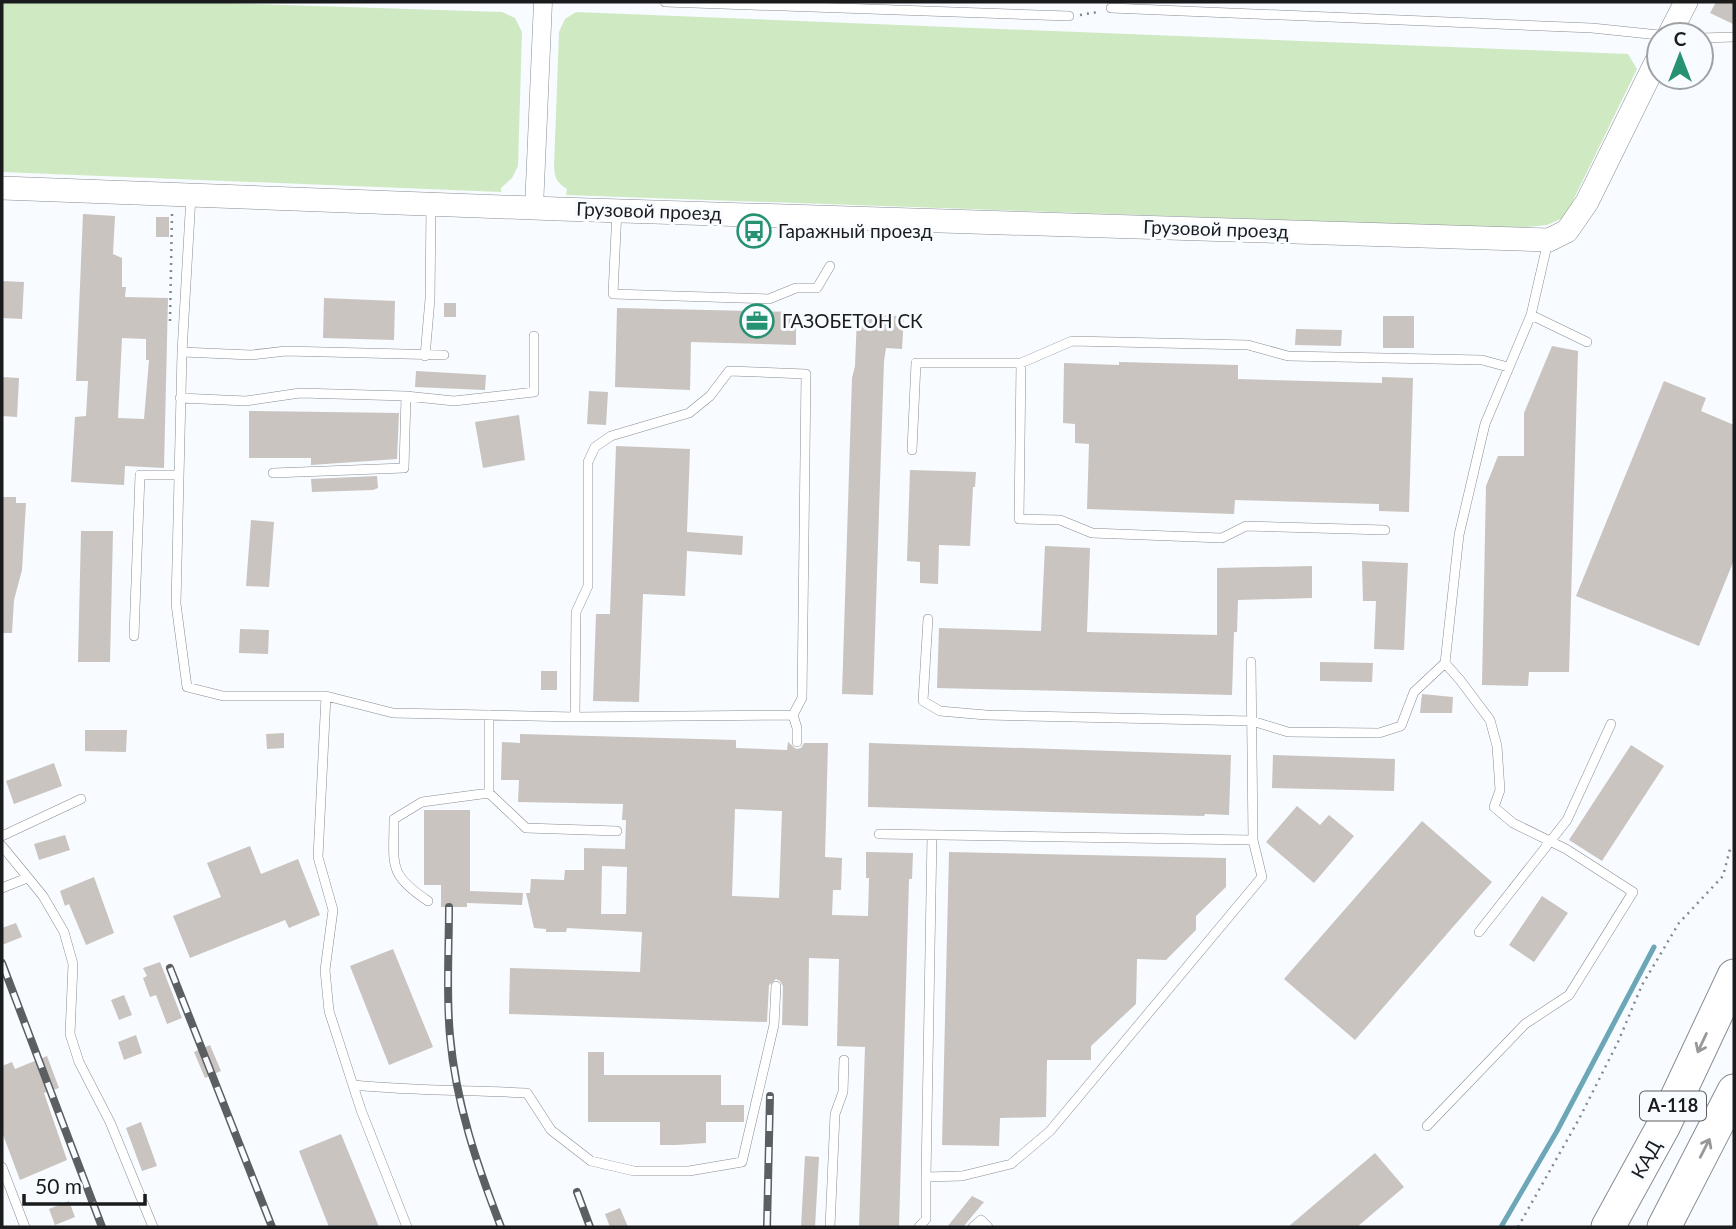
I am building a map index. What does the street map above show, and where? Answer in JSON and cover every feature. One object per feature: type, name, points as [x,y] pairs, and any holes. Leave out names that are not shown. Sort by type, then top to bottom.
[{"type":"highway","name":"КАД","points":[[1608,1227],[1664,1125],[1734,976]]},
{"type":"highway","name":"А-118","points":[[1664,1227],[1734,1091]]},
{"type":"street","points":[[534,208],[542,2]]},
{"type":"street","points":[[1676,21],[1686,2]]},
{"type":"street","points":[[1549,240],[1567,231],[1587,202],[1645,84]]},
{"type":"street","name":"Грузовой проезд","points":[[2,188],[534,208],[1549,240]]},
{"type":"lane","points":[[665,2],[1069,16]]},
{"type":"lane","points":[[1111,8],[1592,28],[1645,34]]},
{"type":"lane","points":[[1715,38],[1734,37]]},
{"type":"lane","points":[[191,195],[181,352],[176,604],[187,687],[223,696],[326,696],[393,713],[575,717],[793,715]]},
{"type":"lane","points":[[425,356],[430,299],[431,204]]},
{"type":"lane","points":[[617,209],[613,295],[769,299],[796,288],[817,288],[830,265]]},
{"type":"lane","points":[[928,619],[923,701],[940,711],[986,715],[1252,722],[1288,732],[1379,733],[1401,726],[1414,692],[1445,663],[1459,535],[1485,424],[1531,315],[1549,240]]},
{"type":"lane","points":[[1531,315],[1587,342]]},
{"type":"lane","points":[[180,398],[246,401],[300,393],[406,396],[454,401],[534,392],[534,336]]},
{"type":"lane","points":[[912,450],[916,363],[1021,363],[1072,341],[1248,345],[1288,356],[1482,360],[1508,367]]},
{"type":"lane","points":[[181,352],[250,355],[286,351],[444,355]]},
{"type":"lane","points":[[1021,363],[1019,519],[1060,520],[1093,533],[1222,538],[1246,526],[1385,530]]},
{"type":"lane","points":[[575,717],[576,612],[588,586],[588,462],[595,447],[611,436],[689,412],[710,396],[729,371],[806,374],[802,698],[793,715],[797,742]]},
{"type":"lane","points":[[273,473],[404,468],[406,396]]},
{"type":"lane","points":[[134,636],[140,475],[178,475]]},
{"type":"lane","points":[[926,1177],[962,1176],[1011,1164],[1050,1131],[1262,877],[1252,840],[1251,662]]},
{"type":"lane","points":[[1427,1126],[1525,1024],[1569,995],[1633,892],[1551,841],[1514,823],[1494,807],[1500,790],[1497,746],[1490,720],[1445,663]]},
{"type":"lane","points":[[326,696],[318,857],[333,910],[325,970],[329,1012],[407,1227]]},
{"type":"lane","points":[[489,715],[489,793],[526,828],[617,831]]},
{"type":"lane","points":[[1479,932],[1567,820],[1611,724]]},
{"type":"lane","points":[[428,901],[406,886],[394,867],[394,819],[422,802],[489,793]]},
{"type":"lane","points":[[2,836],[81,799]]},
{"type":"lane","points":[[879,834],[1252,840]]},
{"type":"lane","points":[[919,1227],[926,1219],[932,835]]},
{"type":"lane","points":[[2,846],[43,896],[64,932],[73,964],[70,1034],[79,1062],[110,1122],[153,1227]]},
{"type":"lane","points":[[2,888],[27,878]]},
{"type":"lane","points":[[354,1085],[411,1091],[457,1089],[527,1093],[551,1129],[591,1161],[613,1168],[634,1171],[689,1171],[742,1162],[774,1025],[776,986]]},
{"type":"lane","points":[[830,1227],[835,1114],[843,1092],[844,1060]]},
{"type":"lane","points":[[2,1167],[25,1227]]},
{"type":"lane","points":[[973,1227],[981,1220],[988,1227]]},
{"type":"path","points":[[1069,16],[1086,15],[1111,8]]},
{"type":"path","points":[[1518,1227],[1579,1119],[1618,1042],[1642,985],[1678,923],[1723,876],[1730,849],[1734,846]]},
{"type":"green space","points":[[2,2],[191,2],[502,12],[515,18],[522,32],[518,166],[512,178],[501,188],[501,192],[2,172]]},
{"type":"green space","points":[[576,12],[1628,54],[1637,69],[1565,217],[1547,225],[1515,228],[566,195],[567,189],[557,180],[554,167],[559,32],[565,19]]},
{"type":"building","points":[[1716,2],[1734,2],[1733,24],[1710,13]]},
{"type":"building","points":[[83,214],[115,216],[113,254],[122,258],[122,287],[126,287],[125,297],[168,298],[164,468],[125,466],[124,485],[71,482],[75,417],[86,416],[88,381],[76,381]],"holes":[[[122,338],[146,339],[146,360],[149,360],[144,419],[118,418]]]},
{"type":"building","points":[[156,217],[169,217],[169,237],[156,237]]},
{"type":"building","points":[[2,281],[24,282],[22,319],[2,318]]},
{"type":"building","points":[[324,298],[395,301],[394,340],[323,338]]},
{"type":"building","points":[[444,303],[456,303],[456,317],[444,317]]},
{"type":"building","points":[[617,308],[796,312],[796,345],[691,342],[690,390],[615,387]]},
{"type":"building","points":[[857,315],[904,316],[902,349],[886,348],[884,361],[873,695],[842,694],[852,378]]},
{"type":"building","points":[[1383,316],[1414,316],[1414,348],[1383,348]]},
{"type":"building","points":[[1296,329],[1342,330],[1341,346],[1295,345]]},
{"type":"building","points":[[1552,346],[1578,351],[1569,672],[1529,672],[1528,686],[1482,685],[1486,486],[1498,456],[1524,456],[1524,413]]},
{"type":"building","points":[[1119,362],[1238,365],[1238,379],[1382,383],[1382,377],[1413,378],[1409,512],[1379,511],[1379,504],[1235,500],[1234,514],[1087,509],[1089,444],[1075,443],[1075,424],[1063,423],[1064,363],[1119,365]]},
{"type":"building","points":[[416,371],[486,375],[485,390],[415,387]]},
{"type":"building","points":[[2,377],[19,378],[17,417],[2,416]]},
{"type":"building","points":[[1664,381],[1706,398],[1701,411],[1734,425],[1734,560],[1699,646],[1576,596]]},
{"type":"building","points":[[589,391],[608,392],[606,425],[587,424]]},
{"type":"building","points":[[249,411],[399,413],[397,459],[311,465],[311,458],[249,458]]},
{"type":"building","points":[[519,415],[525,460],[483,468],[475,422]]},
{"type":"building","points":[[616,446],[690,449],[687,532],[743,536],[742,555],[687,551],[685,596],[643,594],[639,702],[593,701],[596,614],[610,614]]},
{"type":"building","points":[[910,470],[976,472],[970,546],[939,545],[938,584],[920,583],[920,562],[907,561]]},
{"type":"building","points":[[377,476],[378,488],[373,490],[312,492],[311,479]]},
{"type":"building","points":[[2,497],[16,497],[16,503],[26,503],[22,570],[14,600],[12,633],[2,633]]},
{"type":"building","points":[[251,520],[274,522],[269,587],[246,586]]},
{"type":"building","points":[[81,531],[113,531],[110,662],[78,662]]},
{"type":"building","points":[[1045,546],[1090,548],[1087,632],[1217,635],[1217,568],[1312,566],[1312,598],[1238,600],[1232,695],[937,688],[939,628],[1041,631]]},
{"type":"building","points":[[1362,561],[1408,563],[1404,650],[1374,649],[1376,601],[1363,601]]},
{"type":"building","points":[[240,629],[269,630],[268,654],[239,653]]},
{"type":"building","points":[[1320,662],[1373,663],[1372,682],[1320,681]]},
{"type":"building","points":[[541,671],[557,671],[557,690],[541,690]]},
{"type":"building","points":[[1422,694],[1453,697],[1452,713],[1420,713]]},
{"type":"building","points":[[85,730],[127,730],[126,752],[85,751]]},
{"type":"building","points":[[284,733],[284,748],[267,749],[266,734]]},
{"type":"building","points":[[520,734],[736,740],[736,748],[787,750],[788,742],[796,749],[801,748],[804,743],[828,743],[825,857],[842,858],[841,890],[833,890],[832,915],[868,916],[869,878],[866,878],[866,852],[913,853],[912,879],[909,879],[899,1227],[859,1227],[865,1047],[837,1046],[839,959],[809,958],[808,1026],[782,1025],[783,986],[776,979],[769,985],[767,1022],[509,1014],[510,968],[640,972],[642,932],[567,928],[566,932],[546,932],[546,929],[534,928],[526,893],[530,893],[531,879],[564,880],[565,870],[584,870],[584,848],[625,849],[626,820],[622,820],[623,804],[518,802],[519,780],[501,780],[502,742],[520,743]],"holes":[[[735,809],[782,811],[779,898],[732,896]],[[602,866],[627,867],[626,914],[601,914]]]},
{"type":"building","points":[[869,743],[1231,755],[1229,815],[868,807]]},
{"type":"building","points":[[1631,745],[1664,766],[1602,861],[1569,840]]},
{"type":"building","points":[[1273,755],[1395,759],[1394,791],[1272,788]]},
{"type":"building","points":[[54,763],[62,786],[14,804],[6,781]]},
{"type":"building","points":[[1297,806],[1320,825],[1329,815],[1354,836],[1314,883],[1266,842]]},
{"type":"building","points":[[424,810],[470,810],[470,891],[523,893],[522,905],[467,903],[467,907],[441,907],[441,885],[424,885]]},
{"type":"building","points":[[1422,821],[1492,882],[1355,1040],[1284,979]]},
{"type":"building","points":[[65,835],[70,850],[39,860],[34,844]]},
{"type":"building","points":[[250,846],[261,874],[298,859],[320,915],[289,928],[285,920],[190,958],[173,916],[221,897],[207,863]]},
{"type":"building","points":[[949,852],[1226,858],[1226,887],[1196,916],[1196,930],[1166,960],[1137,959],[1136,1004],[1091,1046],[1091,1060],[1047,1060],[1046,1117],[1000,1118],[999,1146],[942,1145]]},
{"type":"building","points":[[94,877],[114,933],[86,945],[69,904],[65,906],[60,891]]},
{"type":"building","points":[[1542,896],[1568,913],[1534,962],[1509,945]]},
{"type":"building","points":[[16,923],[22,937],[2,945],[2,928]]},
{"type":"building","points":[[393,949],[433,1047],[389,1065],[350,966]]},
{"type":"building","points":[[160,962],[182,1018],[167,1024],[156,995],[150,997],[143,978],[147,976],[143,968]]},
{"type":"building","points":[[124,995],[132,1015],[119,1020],[111,1000]]},
{"type":"building","points":[[136,1035],[142,1053],[124,1060],[118,1042]]},
{"type":"building","points":[[210,1045],[221,1071],[205,1078],[194,1052]]},
{"type":"building","points":[[588,1052],[604,1052],[604,1075],[721,1075],[721,1105],[744,1105],[744,1122],[706,1122],[706,1143],[660,1145],[660,1122],[588,1122]]},
{"type":"building","points":[[47,1056],[59,1088],[44,1093],[67,1160],[20,1180],[2,1132],[2,1066],[12,1062],[15,1069]]},
{"type":"building","points":[[141,1122],[157,1166],[142,1171],[126,1128]]},
{"type":"building","points":[[341,1134],[379,1227],[329,1227],[299,1151]]},
{"type":"building","points":[[1375,1153],[1404,1187],[1357,1227],[1288,1227]]},
{"type":"building","points":[[805,1156],[819,1157],[815,1227],[801,1227]]},
{"type":"building","points":[[972,1196],[984,1202],[963,1227],[947,1227]]},
{"type":"building","points":[[69,1201],[75,1217],[55,1225],[49,1209]]},
{"type":"building","points":[[620,1208],[628,1227],[610,1227],[605,1214]]},
{"type":"waterway","points":[[1501,1227],[1557,1131],[1654,947]]},
{"type":"railway","points":[[449,907],[448,1004],[457,1086],[469,1134],[501,1227]]},
{"type":"railway","points":[[2,963],[102,1227]]},
{"type":"railway","points":[[170,968],[272,1227]]},
{"type":"railway","points":[[767,1227],[770,1096]]},
{"type":"railway","points":[[577,1192],[590,1227]]},
{"type":"place","name":"Гаражный проезд","points":[[754,231]]},
{"type":"place","name":"ГАЗОБЕТОН СК","points":[[757,321]]}]
